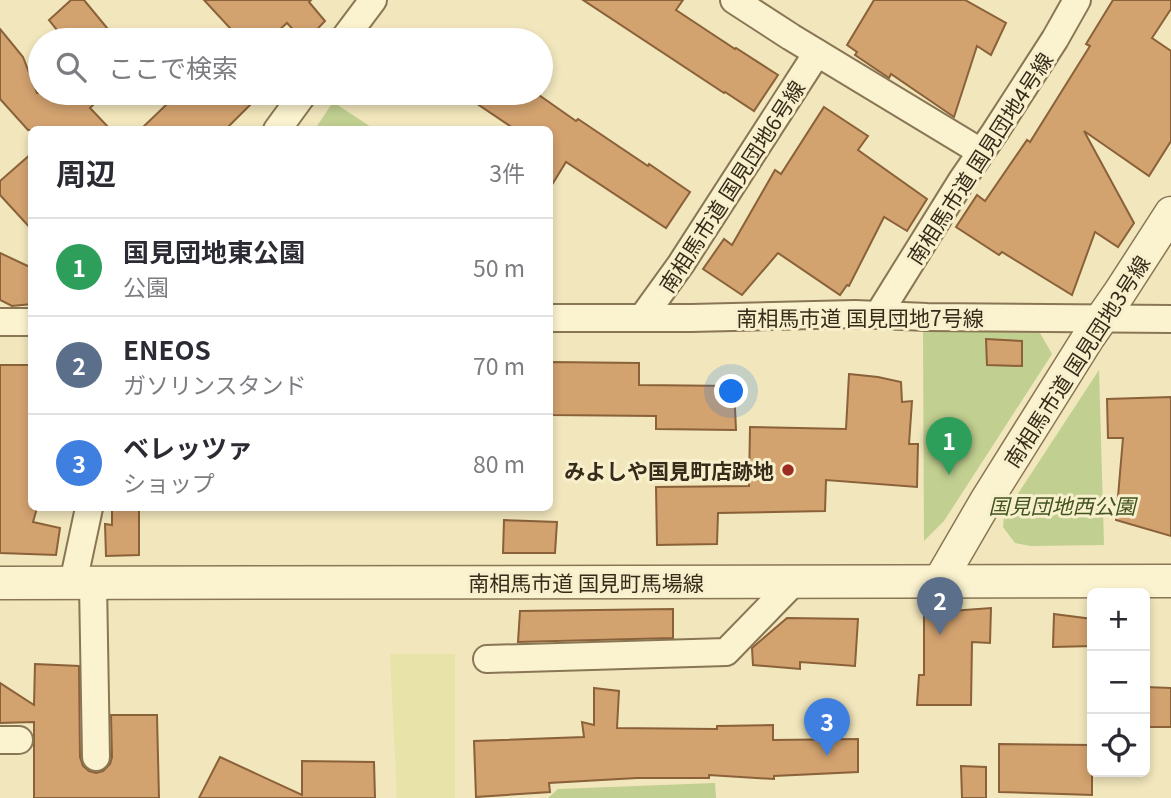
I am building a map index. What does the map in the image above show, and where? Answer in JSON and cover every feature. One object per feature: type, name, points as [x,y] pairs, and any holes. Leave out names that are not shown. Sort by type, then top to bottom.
[{"type":"street","points":[[352,28],[373,0]]},
{"type":"street","points":[[734,0],[981,152]]},
{"type":"street","name":"南相馬市道 国見団地4号線","points":[[878,315],[962,180],[1055,39],[1070,3]]},
{"type":"street","name":"南相馬市道 国見団地6号線","points":[[642,318],[681,264],[817,52]]},
{"type":"street","points":[[280,126],[295,105]]},
{"type":"street","name":"南相馬市道 国見団地3号線","points":[[939,582],[986,501],[1171,213]]},
{"type":"street","name":"南相馬市道 国見団地7号線","points":[[553,318],[878,315],[1171,318]]},
{"type":"street","points":[[0,322],[28,322]]},
{"type":"street","points":[[89,511],[83,583],[96,757]]},
{"type":"street","name":"南相馬市道 国見町馬場線","points":[[0,583],[1171,581]]},
{"type":"street","points":[[487,659],[726,652],[795,582]]},
{"type":"shaded area","points":[[390,654],[455,654],[455,798],[397,798]]},
{"type":"green space","points":[[331,105],[338,105],[369,126],[317,126]]},
{"type":"green space","points":[[1039,331],[1052,354],[944,521],[924,541],[923,332]]},
{"type":"green space","name":"国見団地西公園","points":[[1099,370],[1104,545],[1031,546],[1015,543],[1003,527],[1004,517]]},
{"type":"green space","points":[[715,783],[716,798],[548,798],[558,789]]},
{"type":"building","points":[[71,0],[84,0],[107,28],[55,28],[49,20]]},
{"type":"building","points":[[204,0],[311,0],[309,2],[325,21],[318,28],[292,28],[287,23],[281,28],[230,28]]},
{"type":"building","points":[[583,0],[683,0],[676,10],[778,75],[754,111]]},
{"type":"building","points":[[874,0],[965,0],[1006,23],[991,55],[977,46],[954,117],[891,74],[889,78],[855,55],[857,52],[847,45]]},
{"type":"building","points":[[1113,0],[1171,0],[1171,9],[1152,38],[1171,51],[1171,141],[1149,176],[1084,131],[1134,223],[1118,247],[1095,232],[1072,295],[1002,252],[999,255],[956,227],[977,195],[985,201],[1027,140],[1030,142],[1090,46],[1086,44]]},
{"type":"building","points":[[0,29],[23,57],[28,70],[28,105],[93,105],[90,108],[107,126],[28,126],[28,130],[0,99]]},
{"type":"building","points":[[166,105],[250,105],[229,126],[144,126]]},
{"type":"building","points":[[479,105],[553,105],[690,192],[666,228],[566,162],[553,183],[553,126],[510,126]]},
{"type":"building","points":[[824,107],[868,136],[858,150],[927,199],[907,231],[884,217],[849,286],[847,285],[840,295],[778,253],[742,295],[703,269],[724,239],[732,245],[775,170],[781,174]]},
{"type":"building","points":[[28,156],[28,226],[0,195],[0,181]]},
{"type":"building","points":[[0,253],[28,266],[28,304],[12,306],[0,300]]},
{"type":"building","points":[[986,339],[1022,341],[1022,366],[987,365]]},
{"type":"building","points":[[553,362],[639,363],[639,385],[734,386],[736,430],[656,429],[656,416],[553,415]]},
{"type":"building","points":[[0,365],[28,365],[28,511],[36,511],[33,522],[60,528],[56,555],[0,553]]},
{"type":"building","points":[[849,374],[901,382],[902,402],[912,401],[909,444],[918,444],[917,487],[826,480],[825,511],[718,513],[717,544],[657,545],[656,487],[749,486],[750,427],[846,429]]},
{"type":"building","points":[[1171,397],[1171,536],[1116,520],[1123,438],[1108,438],[1107,399]]},
{"type":"building","points":[[112,511],[139,511],[139,555],[106,556],[105,524],[112,525]]},
{"type":"building","points":[[504,520],[557,522],[555,553],[503,553]]},
{"type":"building","points":[[991,608],[990,643],[972,642],[971,705],[917,705],[919,675],[924,675],[924,613]]},
{"type":"building","points":[[673,609],[673,638],[518,642],[520,611]]},
{"type":"building","points":[[1054,614],[1087,618],[1087,646],[1053,647]]},
{"type":"building","points":[[787,618],[858,619],[855,666],[800,662],[800,669],[753,665],[752,648]]},
{"type":"building","points":[[35,664],[79,666],[80,757],[83,766],[89,771],[103,771],[110,764],[111,715],[157,715],[159,798],[34,798],[34,722],[0,723],[0,683],[34,705]]},
{"type":"building","points":[[1150,687],[1171,688],[1171,727],[1150,727]]},
{"type":"building","points":[[594,688],[619,691],[617,728],[717,729],[717,726],[773,725],[773,740],[858,739],[858,772],[774,776],[774,779],[709,775],[709,778],[637,778],[549,783],[550,792],[476,797],[474,741],[584,737],[582,722],[594,725]]},
{"type":"building","points":[[999,744],[1087,745],[1087,777],[1092,777],[1092,795],[999,792]]},
{"type":"building","points":[[220,757],[302,795],[302,761],[374,762],[375,798],[199,798]]},
{"type":"building","points":[[961,766],[986,767],[986,798],[962,798]]},
{"type":"place","name":"みよしや国見町店跡地","points":[[788,470]]},
{"type":"place","name":"国見団地東公園","points":[[949,475]]},
{"type":"place","name":"ENEOS","points":[[940,635]]},
{"type":"place","name":"ベレッツァ","points":[[827,756]]}]
